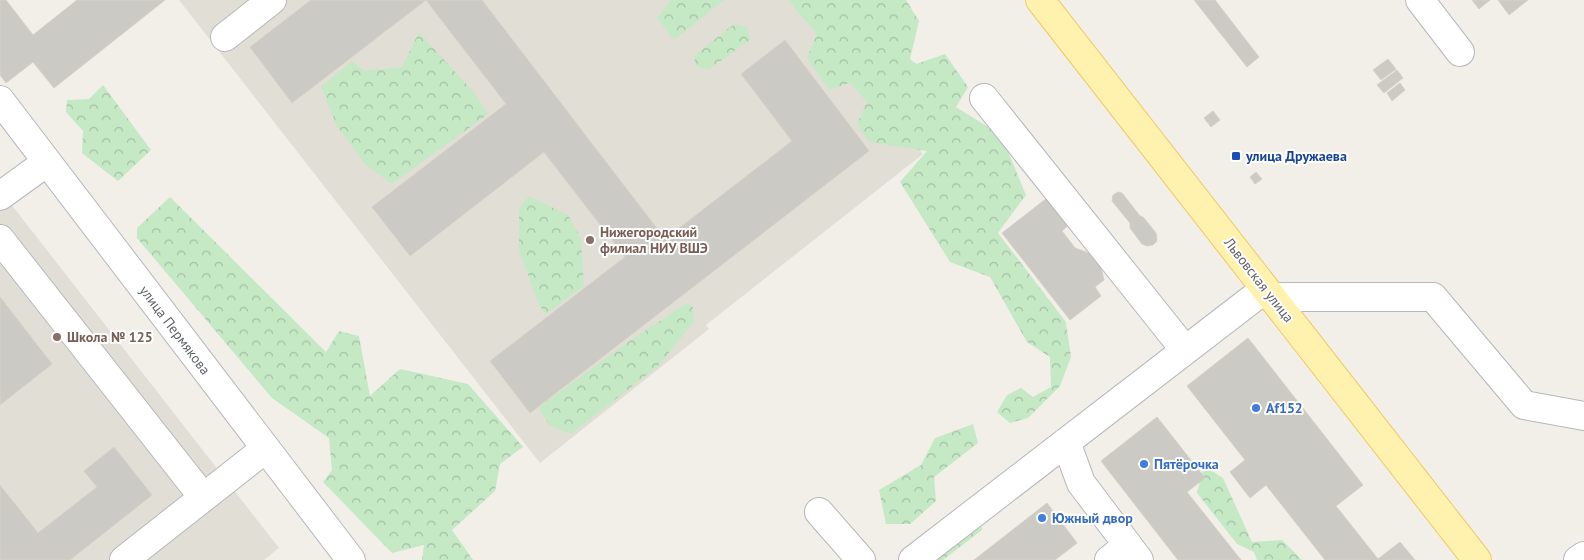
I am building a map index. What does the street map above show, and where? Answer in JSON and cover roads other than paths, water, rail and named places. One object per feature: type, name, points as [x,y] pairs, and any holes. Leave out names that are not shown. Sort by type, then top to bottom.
[{"type":"main road","name":"Львовская улица","points":[[1040,0],[1478,560]]},
{"type":"street","points":[[226,37],[272,0]]},
{"type":"street","points":[[1420,0],[1460,52]]},
{"type":"street","points":[[984,98],[1185,350]]},
{"type":"street","name":"улица Пермякова","points":[[0,100],[351,560]]},
{"type":"street","points":[[0,196],[47,162]]},
{"type":"street","points":[[0,239],[203,497]]},
{"type":"street","points":[[913,560],[1185,350],[1270,293],[1433,296],[1524,405],[1584,416]]},
{"type":"street","points":[[1066,442],[1081,483],[1126,555]]},
{"type":"street","points":[[124,560],[265,449]]},
{"type":"street","points":[[819,512],[861,560]]},
{"type":"street","points":[[1578,560],[1584,556]]},
{"type":"place","name":"улица Дружаева","points":[[1236,156]]},
{"type":"place","name":"Нижегородский филиал НИУ ВШЭ","points":[[590,240]]},
{"type":"place","name":"Школа № 125","points":[[57,337]]},
{"type":"place","name":"Af152","points":[[1256,408]]},
{"type":"place","name":"Пятёрочка","points":[[1144,464]]},
{"type":"place","name":"Южный двор","points":[[1042,518]]}]
